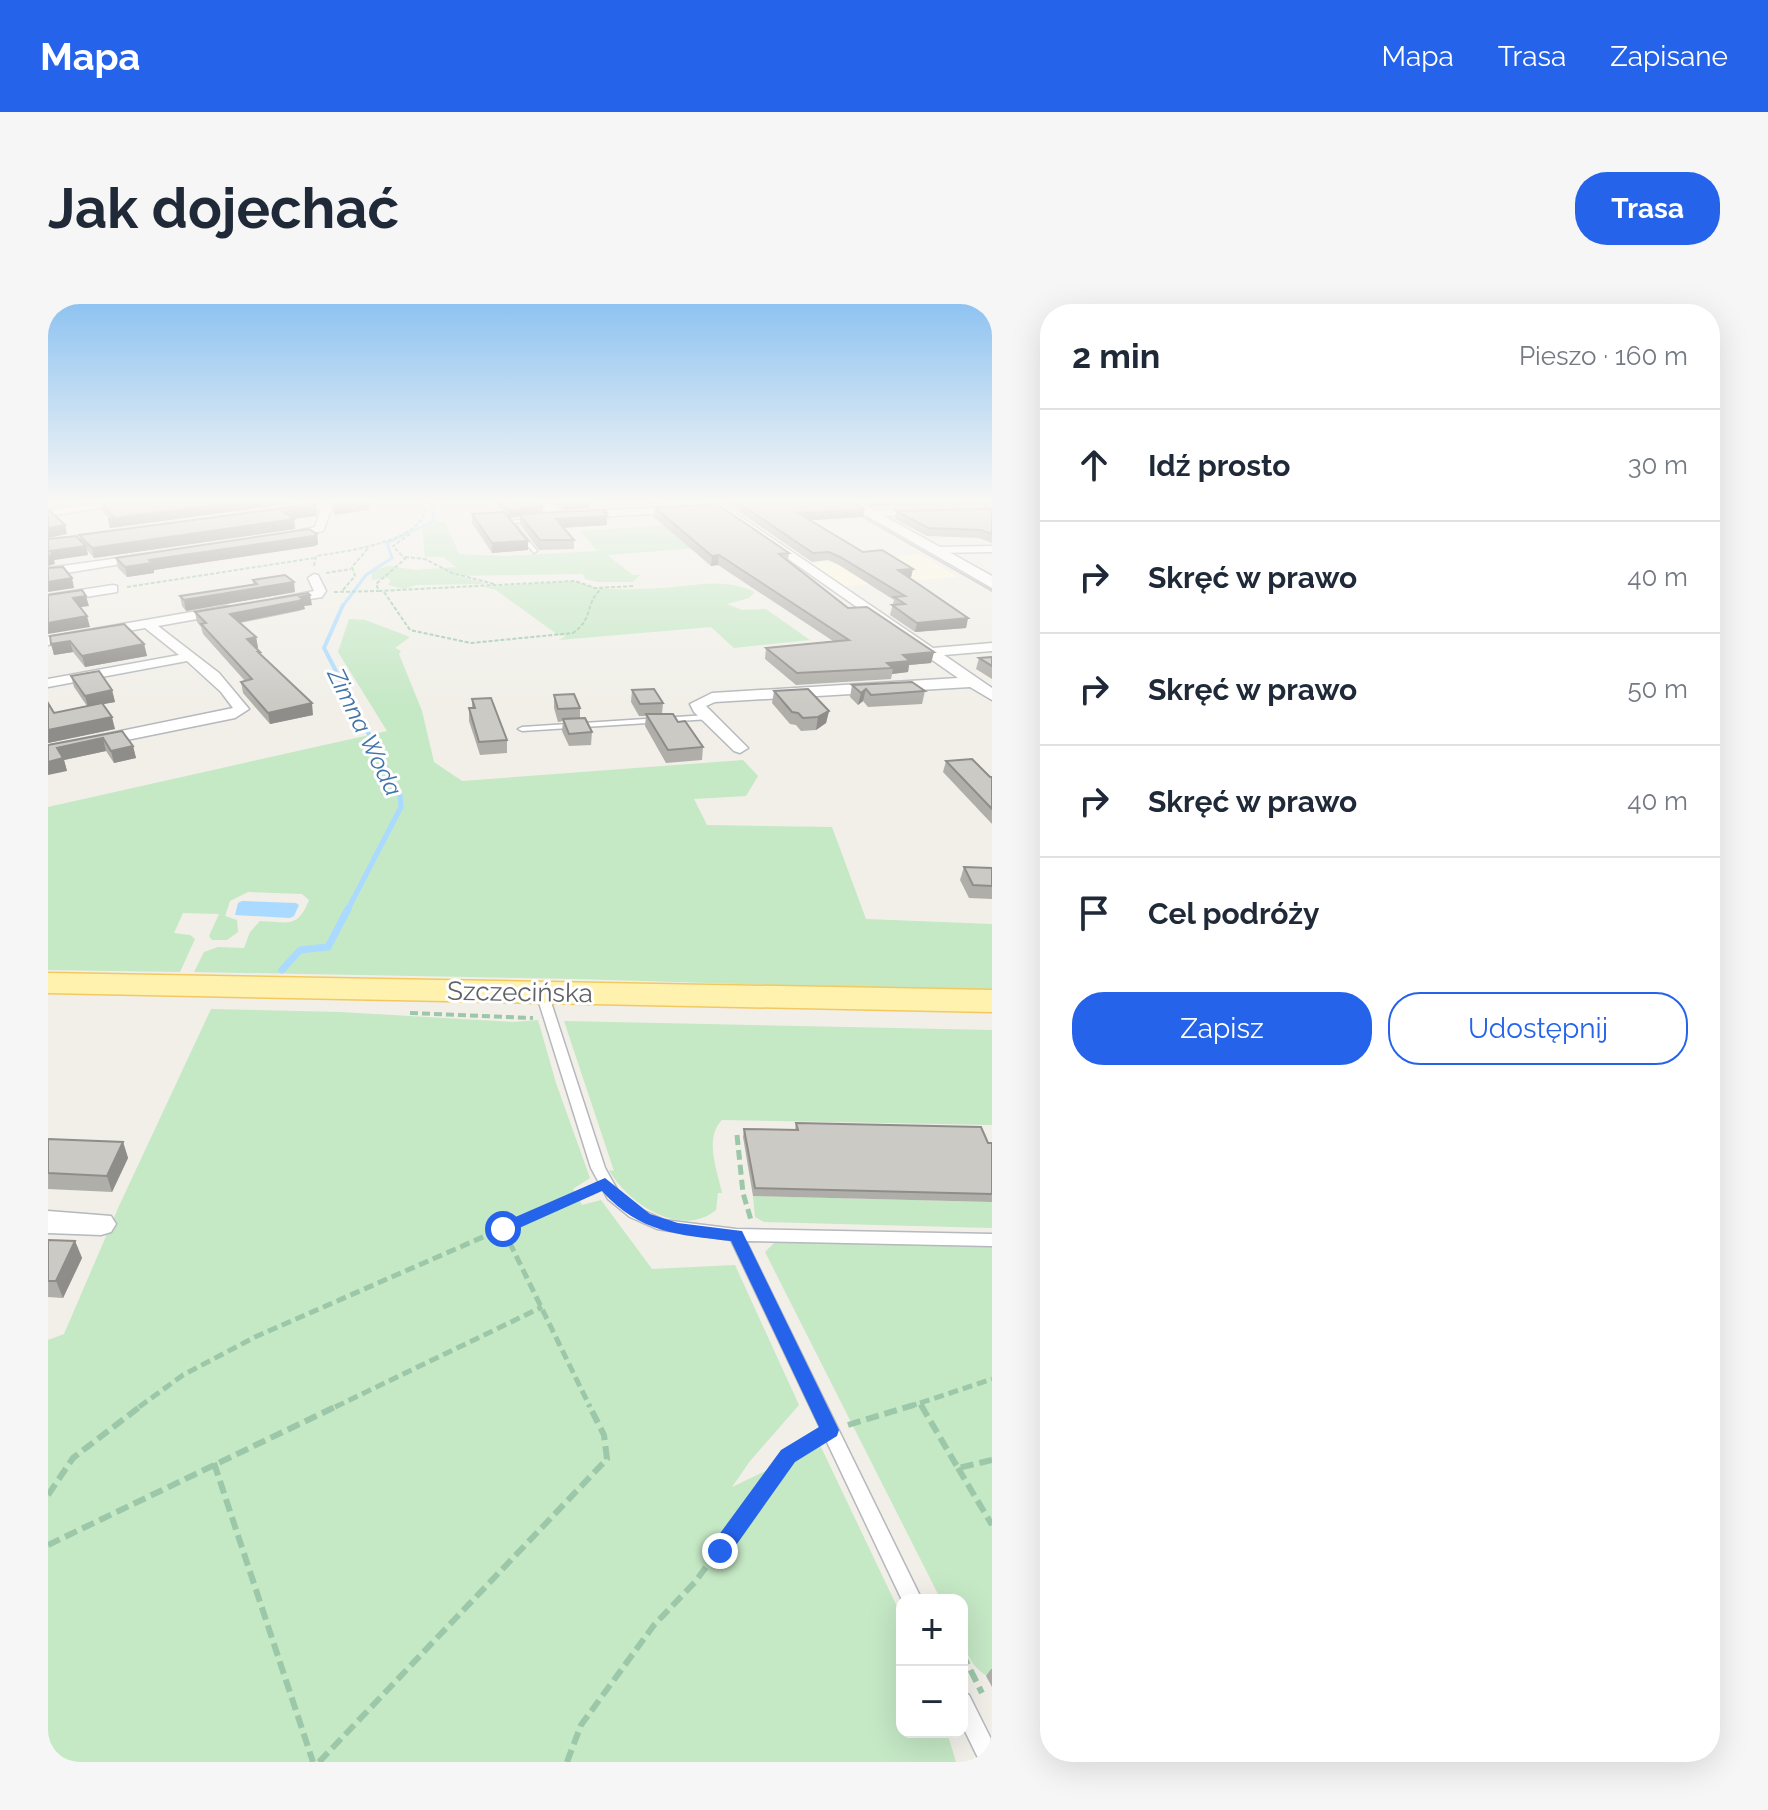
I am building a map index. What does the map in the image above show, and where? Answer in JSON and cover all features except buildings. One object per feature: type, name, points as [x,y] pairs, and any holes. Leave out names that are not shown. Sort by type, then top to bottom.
[{"type":"main road","points":[[969,570],[992,583]]},
{"type":"main road","name":"Szczecińska","points":[[48,983],[992,1001]]},
{"type":"street","points":[[812,570],[992,695]]},
{"type":"street","points":[[267,603],[318,594],[320,591],[314,577]]},
{"type":"street","points":[[48,599],[113,589]]},
{"type":"street","points":[[48,641],[237,609]]},
{"type":"street","points":[[48,751],[235,713],[241,709],[240,704],[148,624]]},
{"type":"street","points":[[932,652],[992,647]]},
{"type":"street","points":[[48,683],[188,657]]},
{"type":"street","points":[[740,748],[707,717],[698,704],[712,698],[973,682]]},
{"type":"street","points":[[48,1222],[101,1224]]},
{"type":"lane","points":[[522,729],[707,717]]},
{"type":"lane","points":[[542,993],[605,1184],[619,1200],[645,1219],[678,1229],[736,1235],[992,1240]]},
{"type":"lane","points":[[736,1235],[909,1594]]},
{"type":"lane","points":[[968,1714],[991,1762]]},
{"type":"path","points":[[113,589],[236,570]]},
{"type":"path","points":[[314,570],[314,577],[346,570]]},
{"type":"path","points":[[352,570],[355,576],[342,591],[575,581],[602,588],[635,586]]},
{"type":"path","points":[[391,570],[376,584],[410,630],[471,643],[573,633],[588,618],[592,607],[590,599],[602,588]]},
{"type":"path","points":[[446,570],[497,585]]},
{"type":"path","points":[[737,1135],[743,1193]]},
{"type":"path","points":[[48,1495],[73,1458],[88,1444],[183,1375],[255,1337],[605,1184]]},
{"type":"path","points":[[214,1463],[316,1762],[607,1459],[604,1435],[503,1229]]},
{"type":"path","points":[[48,1545],[542,1307]]},
{"type":"path","points":[[567,1762],[581,1725],[654,1625],[720,1551],[770,1477],[788,1456],[830,1430],[992,1379]]},
{"type":"path","points":[[920,1403],[992,1525]]},
{"type":"path","points":[[958,1468],[992,1460]]},
{"type":"path","points":[[968,1665],[986,1701]]},
{"type":"path","points":[[48,1755],[49,1762]]},
{"type":"shaded area","points":[[820,570],[946,570],[958,577],[845,586]]},
{"type":"green space","points":[[627,570],[633,575],[640,575],[633,582],[597,582],[585,579],[583,574],[458,576],[487,584],[417,585],[404,589],[388,585],[391,580],[388,578],[372,580],[371,571]]},
{"type":"green space","points":[[575,581],[614,589],[709,584],[743,587],[755,592],[749,598],[727,604],[742,610],[766,609],[810,640],[734,648],[711,627],[559,640],[566,636],[558,635],[496,590],[484,587]]},
{"type":"green space","points":[[349,619],[365,620],[410,637],[395,648],[401,651],[399,654],[422,711],[434,762],[462,781],[743,760],[758,776],[746,796],[694,799],[707,825],[832,827],[866,919],[992,924],[992,992],[577,979],[194,972],[204,952],[218,947],[244,948],[250,932],[260,921],[296,920],[309,900],[302,894],[248,892],[230,901],[225,916],[237,920],[238,932],[227,940],[212,940],[209,936],[219,914],[183,913],[174,933],[190,935],[195,939],[180,972],[48,970],[48,807],[387,731],[338,652]]},
{"type":"green space","points":[[211,1009],[340,1012],[514,1022],[538,1020],[556,1083],[590,1178],[573,1189],[582,1205],[601,1200],[652,1269],[735,1265],[799,1405],[750,1461],[732,1487],[820,1445],[896,1604],[896,1738],[949,1738],[956,1762],[48,1762],[48,1340],[64,1334],[119,1206]]},
{"type":"green space","points":[[564,1021],[992,1030],[992,1125],[722,1120],[713,1145],[722,1193],[718,1193],[716,1210],[702,1218],[687,1221],[672,1219],[642,1205],[628,1194],[609,1170],[614,1171]]},
{"type":"green space","points":[[753,1196],[992,1202],[992,1228],[764,1222],[755,1217]]},
{"type":"green space","points":[[774,1243],[992,1247],[992,1675],[987,1676],[978,1669],[968,1654],[968,1594],[938,1594],[765,1252]]},
{"type":"water","points":[[238,903],[299,905],[290,918],[235,915]]},
{"type":"waterway","name":"Zimna Woda","points":[[342,607],[366,575],[374,570]]},
{"type":"waterway","name":"Zimna Woda","points":[[342,607],[324,648],[372,740]]},
{"type":"waterway","name":"Zimna Woda","points":[[347,911],[401,807],[400,795],[371,738]]},
{"type":"waterway","name":"Zimna Woda","points":[[282,970],[300,950],[328,947],[348,909]]},
{"type":"tram line","points":[[955,570],[992,591]]},
{"type":"route","points":[[503,1229],[605,1184],[625,1206],[645,1219],[678,1229],[736,1235],[830,1430],[788,1456],[770,1477],[720,1551]]}]
